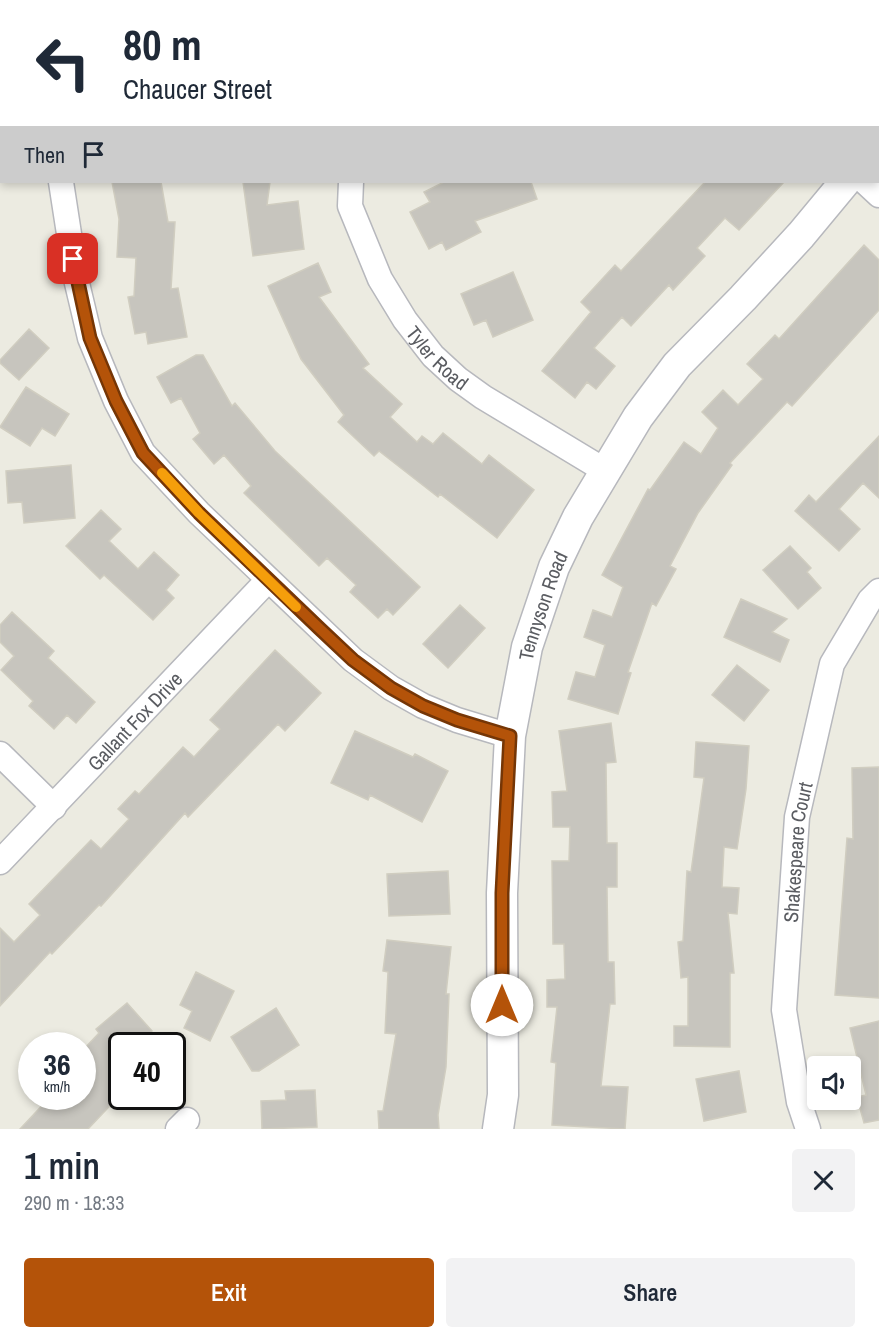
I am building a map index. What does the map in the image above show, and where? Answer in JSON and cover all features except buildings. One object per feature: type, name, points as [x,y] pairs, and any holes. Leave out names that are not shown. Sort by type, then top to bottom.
[{"type":"street","points":[[61,183],[76,279],[90,338],[116,401],[143,453],[199,513],[353,660],[391,688],[423,706],[457,720],[510,736]]},
{"type":"street","name":"Tyler Road","points":[[351,183],[351,206],[380,279],[405,320],[433,356],[458,379],[483,397],[604,470]]},
{"type":"street","name":"Tennyson Road","points":[[498,1129],[503,1095],[502,893],[510,736],[527,647],[554,567],[604,470],[638,417],[677,365],[801,235],[844,183]]},
{"type":"street","points":[[866,183],[879,195]]},
{"type":"street","name":"Gallant Fox Drive","points":[[0,862],[268,580]]},
{"type":"street","name":"Shakespeare Court","points":[[808,1129],[799,1102],[784,1010],[797,817],[832,664],[870,600],[879,591]]},
{"type":"street","points":[[0,754],[54,807]]},
{"type":"slow traffic","points":[[162,473],[199,513],[296,607]]},
{"type":"route","points":[[73,259],[90,338],[116,401],[143,453],[199,513],[353,660],[391,688],[423,706],[457,720],[510,736],[502,893],[502,1005]]}]
